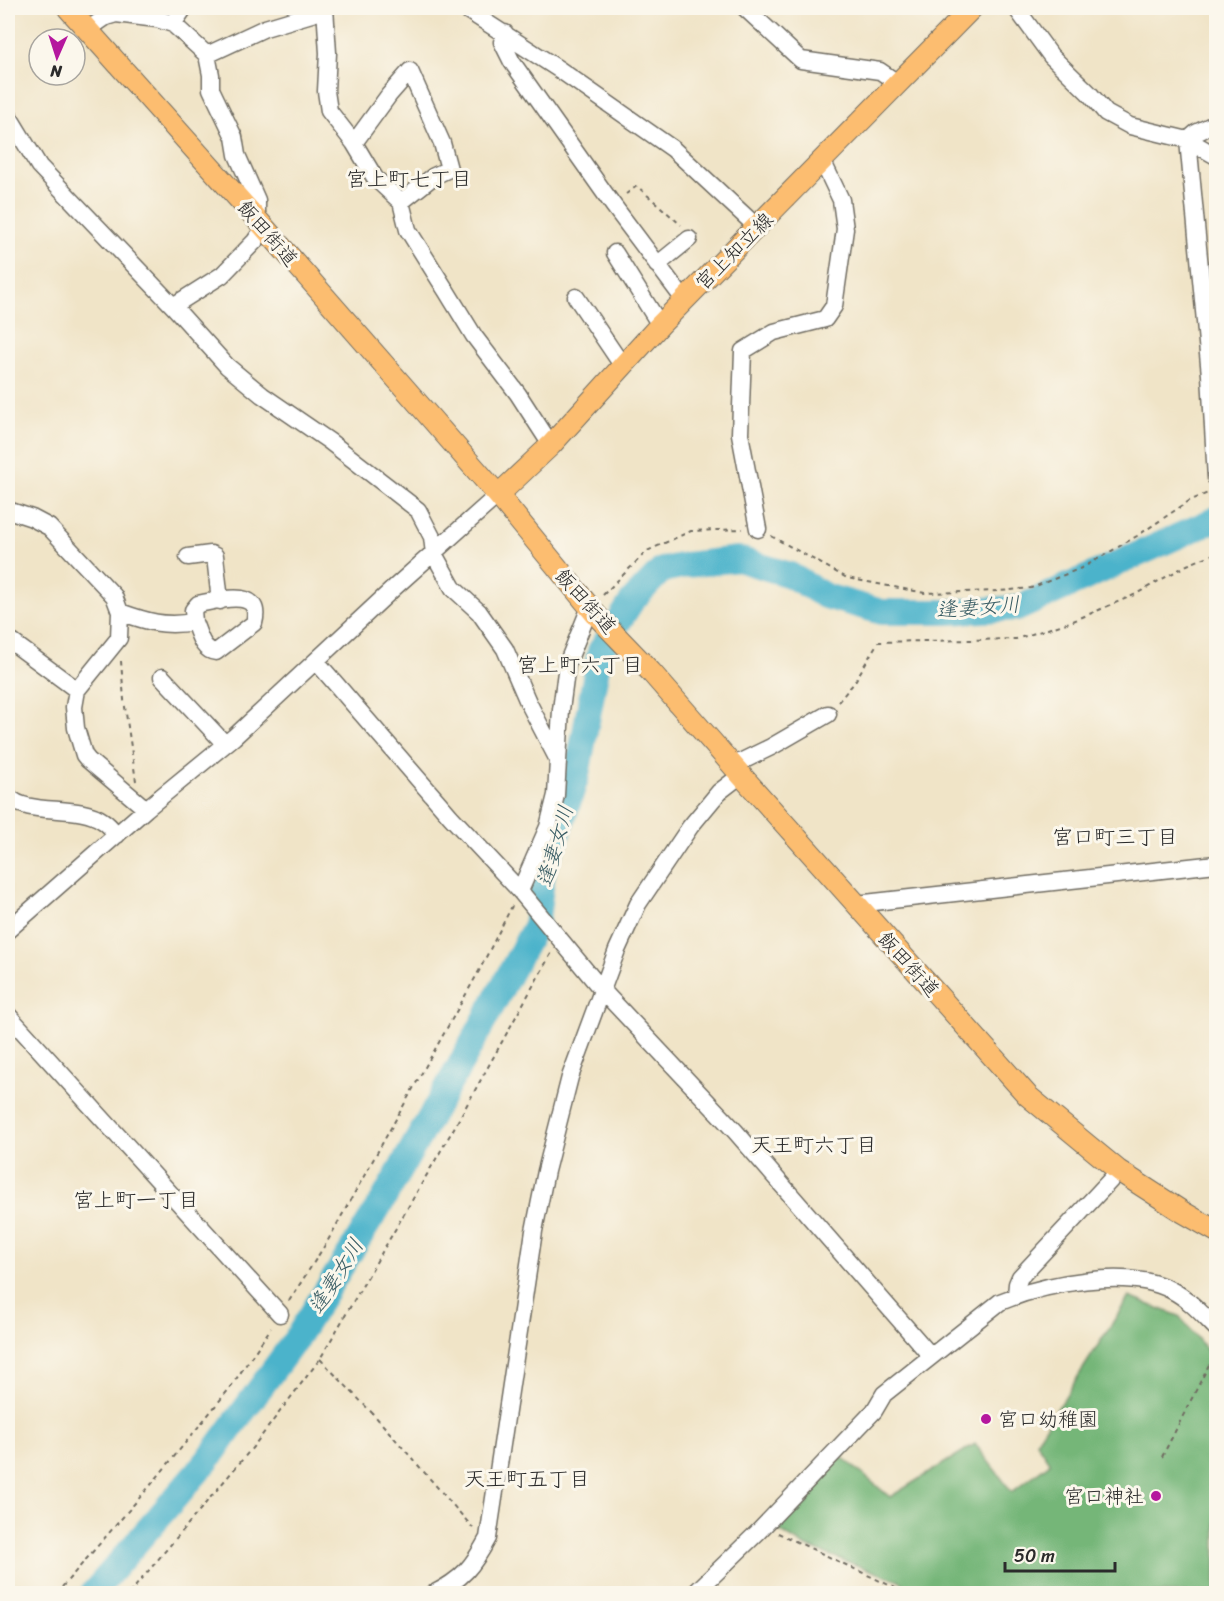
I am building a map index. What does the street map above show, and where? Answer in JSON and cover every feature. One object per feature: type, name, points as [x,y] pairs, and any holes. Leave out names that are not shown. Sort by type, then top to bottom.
[{"type":"main road","name":"飯田街道","points":[[68,8],[84,27]]},
{"type":"main road","name":"宮上知立線","points":[[498,495],[551,445],[622,365],[730,252],[757,227],[896,82],[972,8]]},
{"type":"main road","name":"飯田街道","points":[[87,30],[498,495],[594,612],[651,672],[1028,1096],[1119,1171],[1216,1231]]},
{"type":"street","points":[[173,24],[184,8]]},
{"type":"street","points":[[464,8],[505,33],[673,148],[757,227]]},
{"type":"street","points":[[745,8],[801,60],[880,70],[896,82]]},
{"type":"street","points":[[1016,8],[1051,57],[1089,93],[1106,113],[1130,126],[1188,140],[1216,156]]},
{"type":"street","points":[[207,55],[265,28],[325,9],[328,52],[326,91],[329,111],[354,143],[375,178],[401,202],[408,230],[474,336],[518,394],[551,445]]},
{"type":"street","points":[[87,30],[106,17],[126,11],[173,24],[207,55],[211,89],[234,137],[237,155],[257,200],[260,224],[255,240],[222,275],[173,306]]},
{"type":"street","points":[[505,33],[502,42],[512,62],[613,205],[685,301]]},
{"type":"street","points":[[354,143],[389,95],[410,71],[442,143],[449,169],[434,176],[401,202]]},
{"type":"street","points":[[9,122],[39,166],[239,377],[329,441],[418,510],[432,537],[434,554],[453,588],[479,612],[499,638],[558,760]]},
{"type":"street","points":[[1188,140],[1196,133],[1216,123]]},
{"type":"street","points":[[1188,140],[1210,375],[1216,479]]},
{"type":"street","points":[[758,529],[740,434],[743,351],[774,332],[825,319],[834,306],[845,229],[841,200],[822,160]]},
{"type":"street","points":[[657,265],[687,235]]},
{"type":"street","points":[[615,253],[660,326]]},
{"type":"street","points":[[576,297],[622,365]]},
{"type":"street","points":[[8,930],[146,809],[225,744],[498,495]]},
{"type":"street","points":[[8,510],[49,526],[114,596],[120,612],[119,638],[77,690],[75,717],[84,755],[119,788],[146,809]]},
{"type":"street","points":[[188,557],[211,554],[215,556],[220,601]]},
{"type":"street","points":[[243,598],[253,607],[256,616],[254,622],[216,652],[209,652],[205,649],[194,622],[193,610],[198,604],[243,598]]},
{"type":"street","points":[[120,612],[154,624],[171,626],[194,622]]},
{"type":"street","points":[[522,894],[548,827],[556,795],[561,710],[567,664],[594,612]]},
{"type":"street","points":[[8,639],[77,690]]},
{"type":"street","points":[[316,661],[451,817],[522,894],[602,990],[735,1131],[931,1356]]},
{"type":"street","points":[[162,677],[225,744]]},
{"type":"street","points":[[433,1593],[445,1588],[465,1573],[478,1558],[488,1538],[534,1231],[546,1171],[570,1077],[626,926],[638,904],[690,827],[737,770],[828,714]]},
{"type":"street","points":[[8,796],[19,805],[90,814],[104,821],[117,835]]},
{"type":"street","points":[[856,904],[1216,864]]},
{"type":"street","points":[[8,1015],[280,1314]]},
{"type":"street","points":[[1016,1295],[1020,1277],[1119,1171]]},
{"type":"street","points":[[694,1593],[763,1527],[874,1411],[884,1394],[1000,1302],[1016,1295],[1059,1285],[1117,1278],[1140,1280],[1153,1282],[1182,1296],[1216,1328]]},
{"type":"path","points":[[613,205],[637,186],[687,235]]},
{"type":"path","points":[[594,612],[647,551],[692,531],[758,529],[847,578],[925,592],[1000,591],[1031,588],[1084,567],[1137,536],[1189,501],[1216,489]]},
{"type":"path","points":[[828,714],[854,683],[878,642],[1017,639],[1073,621],[1134,595],[1187,565],[1216,553]]},
{"type":"path","points":[[119,638],[124,700],[137,785],[146,809]]},
{"type":"path","points":[[56,1593],[162,1471],[230,1388],[280,1314],[327,1242],[522,894]]},
{"type":"path","points":[[129,1593],[253,1447],[320,1359],[454,1128],[556,935]]},
{"type":"path","points":[[1162,1457],[1216,1351]]},
{"type":"path","points":[[320,1359],[382,1424],[471,1527],[488,1538]]},
{"type":"path","points":[[763,1527],[908,1593]]},
{"type":"green space","points":[[1129,1297],[1179,1316],[1216,1361],[1216,1593],[914,1593],[900,1581],[802,1545],[769,1524],[842,1457],[890,1497],[975,1444],[1012,1492],[1050,1463],[1036,1442]]},
{"type":"waterway","name":"逢妻女川","points":[[92,1594],[207,1461],[296,1339],[383,1200],[465,1056],[536,925],[544,866],[556,840],[577,775],[600,651],[632,601],[662,570],[738,559],[790,575],[825,596],[882,612],[947,612],[1019,608],[1216,519]]},
{"type":"place","name":"宮口幼稚園","points":[[986,1419]]},
{"type":"place","name":"宮口神社","points":[[1156,1496]]},
{"type":"district","name":"宮上町七丁目","points":[[409,179]]},
{"type":"district","name":"宮上町六丁目","points":[[580,665]]},
{"type":"district","name":"宮口町三丁目","points":[[1115,837]]},
{"type":"district","name":"天王町六丁目","points":[[814,1145]]},
{"type":"district","name":"宮上町一丁目","points":[[136,1200]]},
{"type":"district","name":"天王町五丁目","points":[[527,1479]]}]
